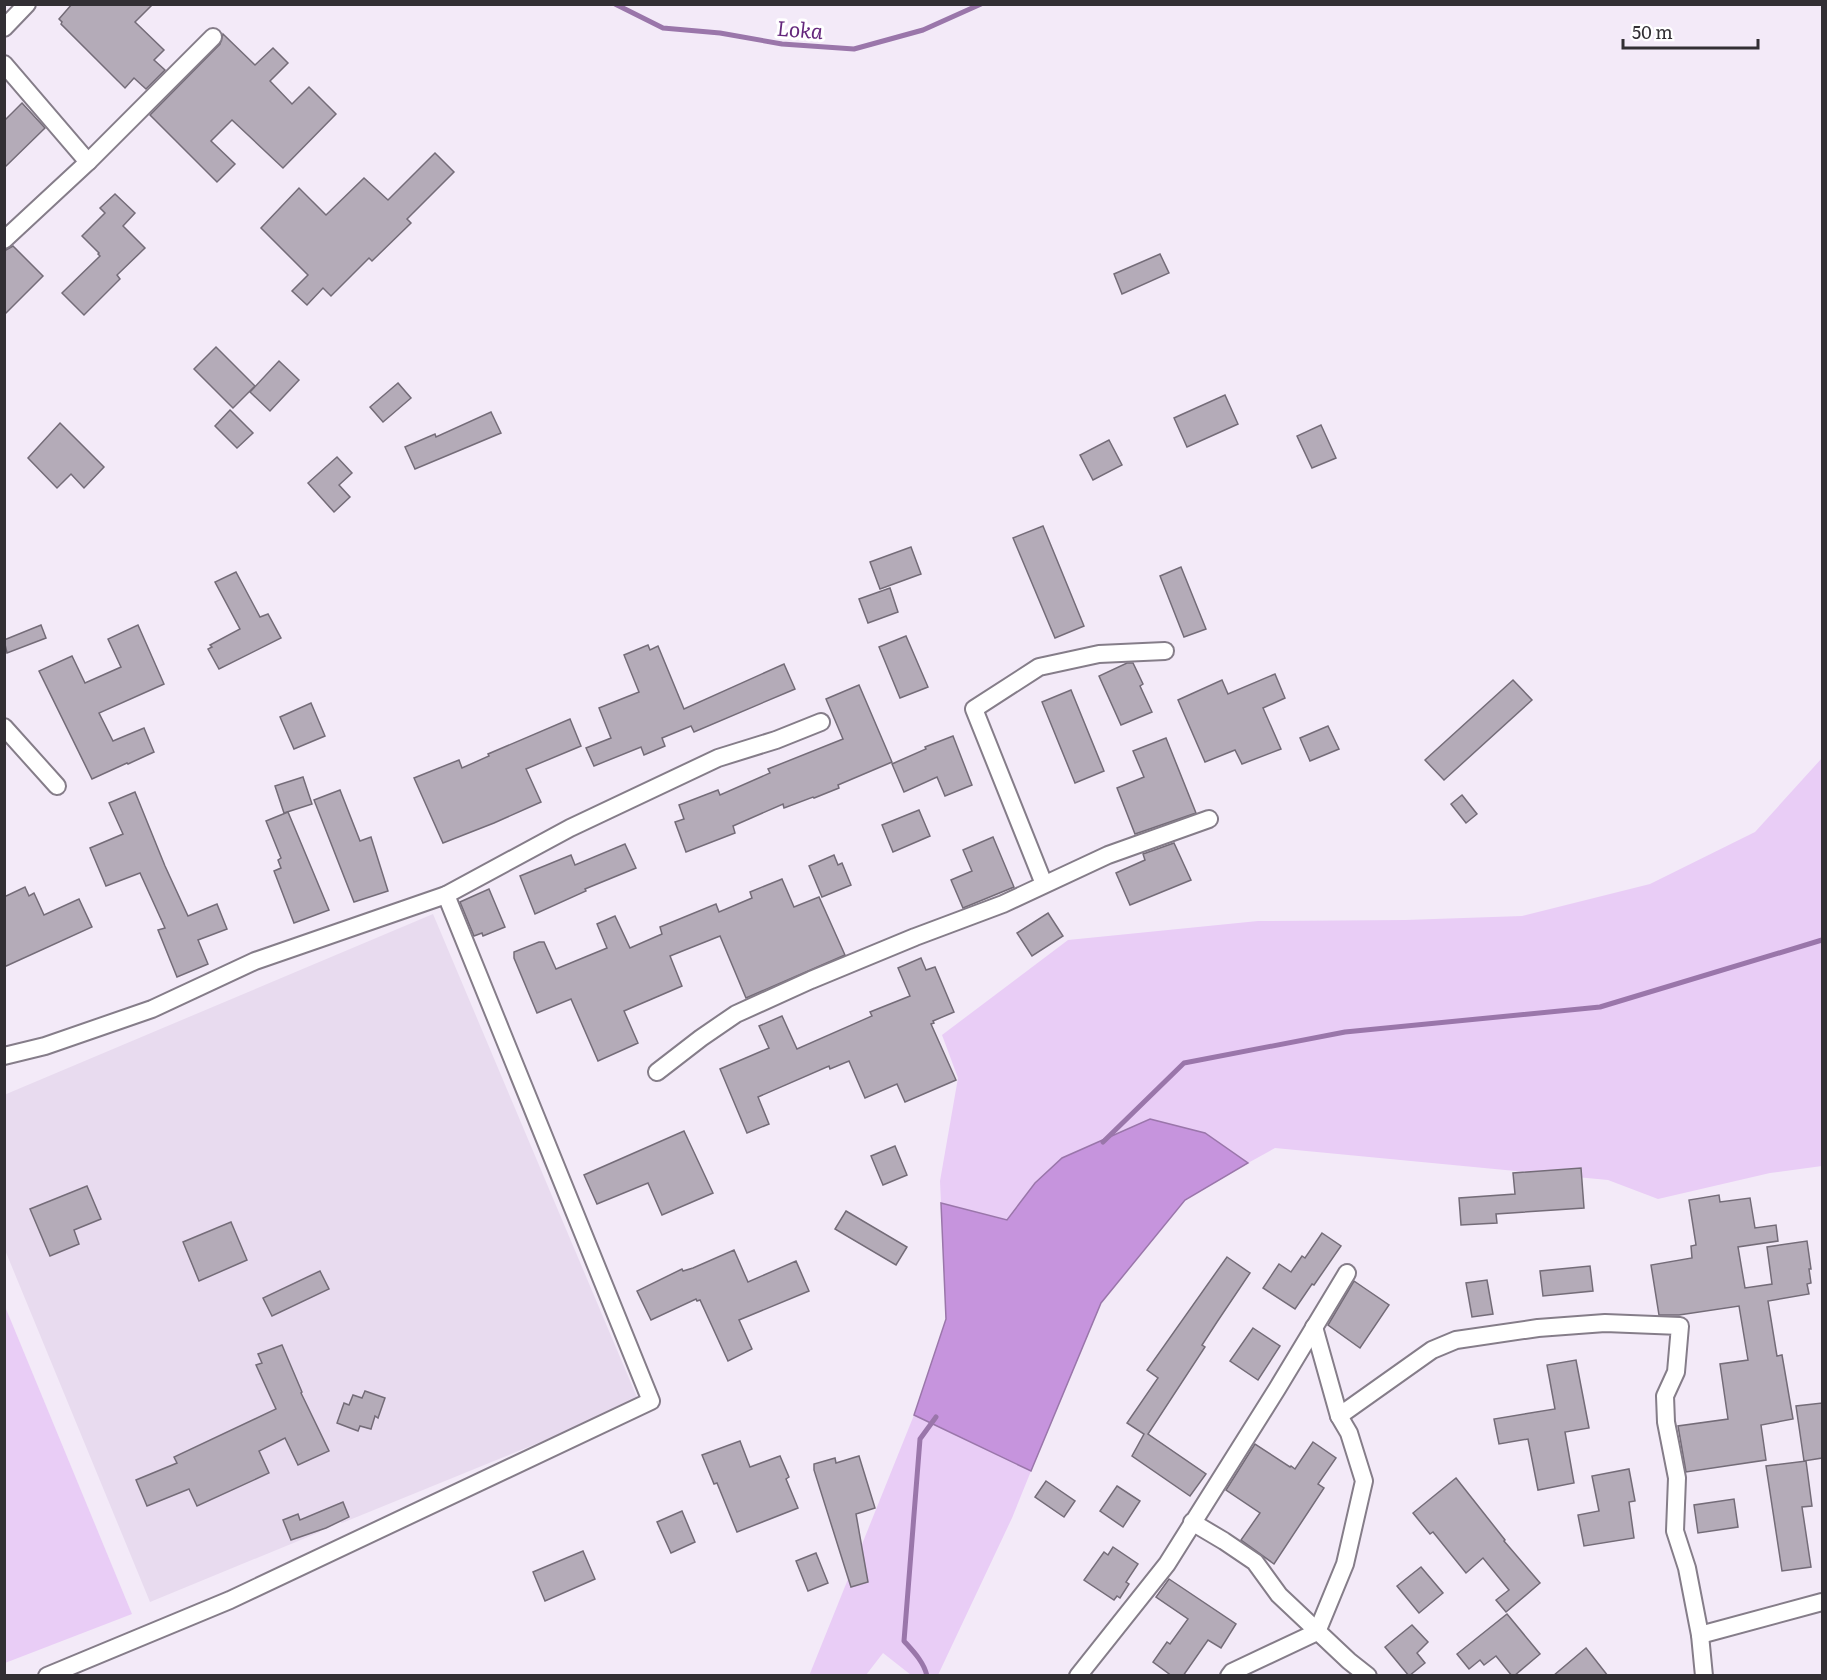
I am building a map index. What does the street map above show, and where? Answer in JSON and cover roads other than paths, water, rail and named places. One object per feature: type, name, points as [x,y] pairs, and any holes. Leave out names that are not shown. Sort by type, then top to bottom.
[{"type":"street","points":[[4,28],[27,4]]},
{"type":"street","points":[[4,240],[88,162],[213,37]]},
{"type":"street","points":[[4,64],[88,162]]},
{"type":"street","points":[[1044,884],[974,709],[1039,667],[1099,654],[1165,651]]},
{"type":"street","points":[[4,1056],[45,1046],[152,1009],[255,961],[446,896],[570,828],[718,758],[776,740],[821,722]]},
{"type":"street","points":[[4,727],[57,786]]},
{"type":"street","points":[[657,1072],[736,1014],[915,937],[1003,904],[1108,855],[1209,819]]},
{"type":"street","points":[[47,1676],[230,1600],[651,1401],[446,896]]},
{"type":"street","points":[[1082,1673],[1167,1564],[1347,1273]]},
{"type":"street","points":[[1339,1416],[1432,1350],[1456,1340],[1538,1328],[1605,1323],[1680,1326],[1676,1372],[1665,1396],[1666,1422],[1677,1478],[1675,1531],[1687,1568],[1700,1635],[1704,1676]]},
{"type":"street","points":[[1229,1676],[1232,1672],[1317,1632],[1345,1564],[1364,1481],[1349,1433],[1339,1416],[1314,1327]]},
{"type":"street","points":[[1192,1522],[1256,1562],[1279,1595],[1368,1676]]},
{"type":"street","points":[[1700,1635],[1822,1602]]},
{"type":"waterway","name":"Loka","points":[[615,4],[663,28],[720,33],[782,44],[854,49],[923,30],[981,4]]},
{"type":"waterway","points":[[1103,1142],[1184,1063],[1345,1032],[1600,1007],[1822,940]]},
{"type":"waterway","points":[[927,1676],[921,1661],[904,1641],[920,1439],[936,1417]]}]
